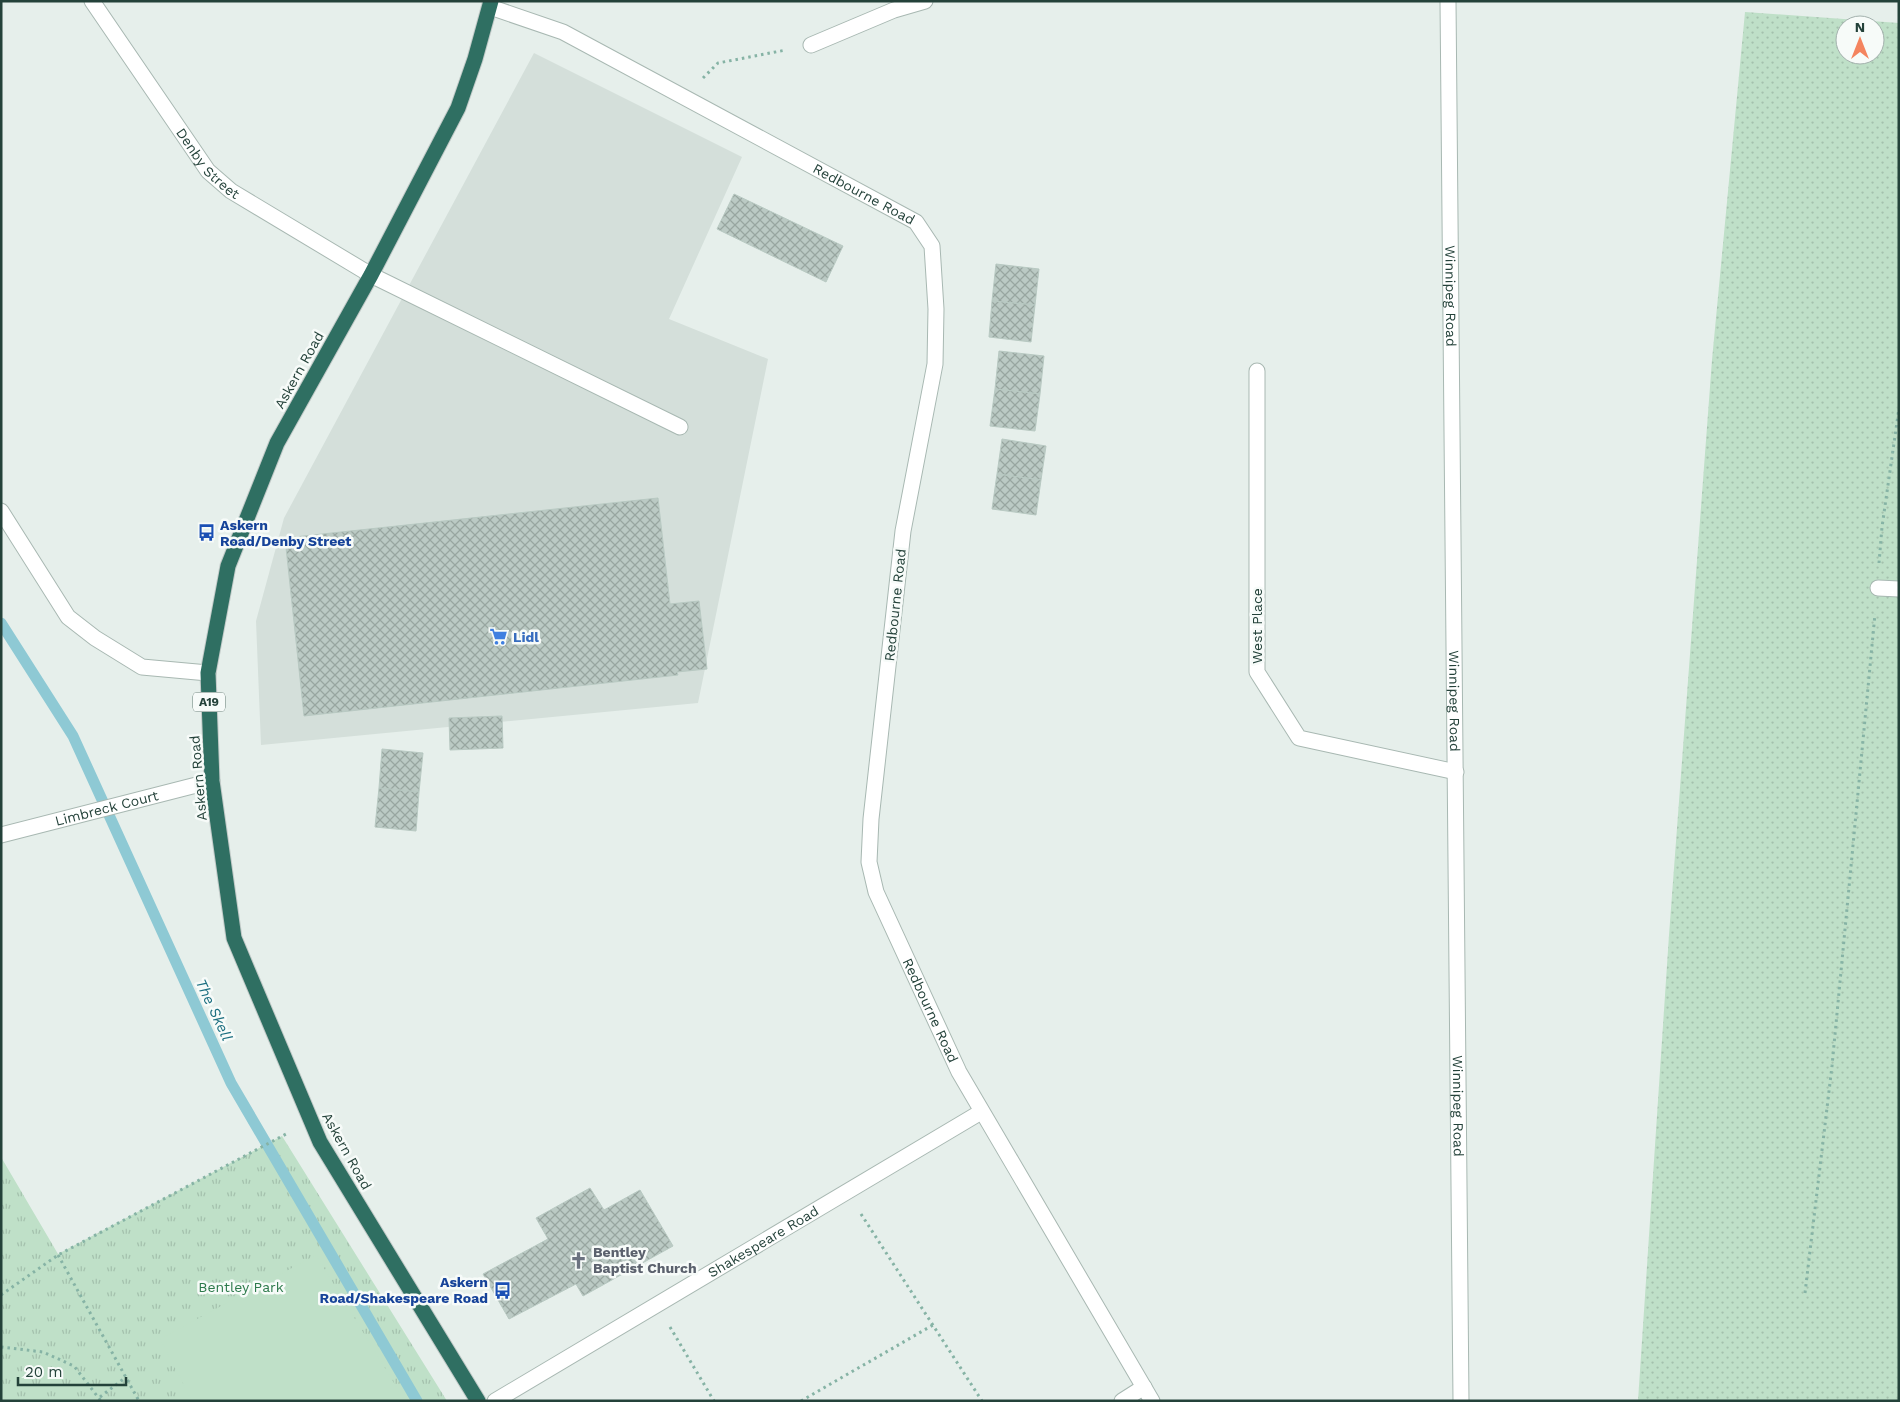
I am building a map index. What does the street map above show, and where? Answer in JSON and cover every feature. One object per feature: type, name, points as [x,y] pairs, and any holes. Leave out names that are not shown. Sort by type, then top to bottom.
[{"type":"highway","name":"Askern Road","points":[[478,1401],[320,1142],[234,938],[212,780],[208,674],[228,566],[277,443],[371,275],[458,108],[490,4]]},
{"type":"street","name":"Denby Street","points":[[92,1],[208,172],[231,191],[371,275],[680,427]]},
{"type":"street","points":[[812,45],[894,10],[925,1]]},
{"type":"street","name":"Winnipeg Road","points":[[1448,1],[1461,1401]]},
{"type":"street","name":"Redbourne Road","points":[[490,4],[564,32],[916,222],[932,246],[936,309],[935,364],[903,531],[871,819],[869,862],[876,892],[959,1072],[1152,1401]]},
{"type":"street","name":"West Place","points":[[1257,371],[1257,672],[1299,738],[1456,772]]},
{"type":"street","points":[[1,511],[68,617],[94,638],[142,667],[208,674]]},
{"type":"street","points":[[1878,588],[1899,589]]},
{"type":"street","name":"Limbreck Court","points":[[1,835],[44,822],[212,780]]},
{"type":"street","name":"Shakespeare Road","points":[[495,1401],[982,1112]]},
{"type":"street","points":[[1122,1401],[1144,1387]]},
{"type":"path","points":[[684,97],[718,63],[812,45]]},
{"type":"path","points":[[1805,1293],[1832,1066],[1878,588],[1882,527],[1899,408]]},
{"type":"path","points":[[1,1295],[58,1255],[289,1132]]},
{"type":"path","points":[[847,1192],[982,1401]]},
{"type":"path","points":[[58,1255],[140,1401]]},
{"type":"path","points":[[656,1305],[714,1401]]},
{"type":"path","points":[[801,1401],[933,1325]]},
{"type":"path","points":[[1,1347],[43,1352],[74,1366],[100,1399],[126,1377]]},
{"type":"shaded area","points":[[534,53],[742,157],[669,319],[768,359],[698,703],[261,745],[256,621],[284,518]]},
{"type":"green space","points":[[1745,12],[1835,18],[1835,65],[1885,65],[1885,22],[1899,23],[1899,1401],[1638,1401],[1669,935],[1712,360]]},
{"type":"green space","name":"Bentley Park","points":[[282,1136],[447,1401],[1,1401],[1,1157],[58,1254]]},
{"type":"green space","points":[[316,1255],[405,1401],[192,1401],[160,1339]]},
{"type":"building","points":[[734,194],[843,246],[826,282],[717,229]]},
{"type":"building","points":[[996,264],[1039,269],[1035,305],[992,301]]},
{"type":"building","points":[[992,301],[1035,305],[1031,342],[989,337]]},
{"type":"building","points":[[999,351],[1044,356],[1040,394],[995,389]]},
{"type":"building","points":[[995,389],[1040,394],[1035,431],[990,426]]},
{"type":"building","points":[[1002,439],[1046,446],[1041,480],[997,474]]},
{"type":"building","points":[[997,474],[1041,480],[1036,515],[992,509]]},
{"type":"building","name":"Lidl","points":[[658,498],[670,604],[699,601],[707,669],[677,672],[678,675],[304,716],[285,538]]},
{"type":"building","points":[[502,716],[503,748],[450,750],[449,718]]},
{"type":"building","points":[[382,749],[423,753],[419,792],[379,788]]},
{"type":"building","points":[[379,788],[419,792],[416,831],[375,827]]},
{"type":"building","name":"Bentley Baptist Church","points":[[590,1188],[604,1210],[640,1190],[673,1246],[583,1296],[576,1284],[509,1319],[483,1274],[548,1239],[536,1218]]},
{"type":"waterway","name":"The Skell","points":[[1,623],[73,736],[231,1083],[417,1401]]},
{"type":"place","name":"Askern Road/Denby Street","points":[[206,533]]},
{"type":"place","name":"Lidl","points":[[499,637]]},
{"type":"place","name":"Bentley Baptist Church","points":[[579,1260]]},
{"type":"place","name":"Askern Road/Shakespeare Road","points":[[502,1290]]}]
